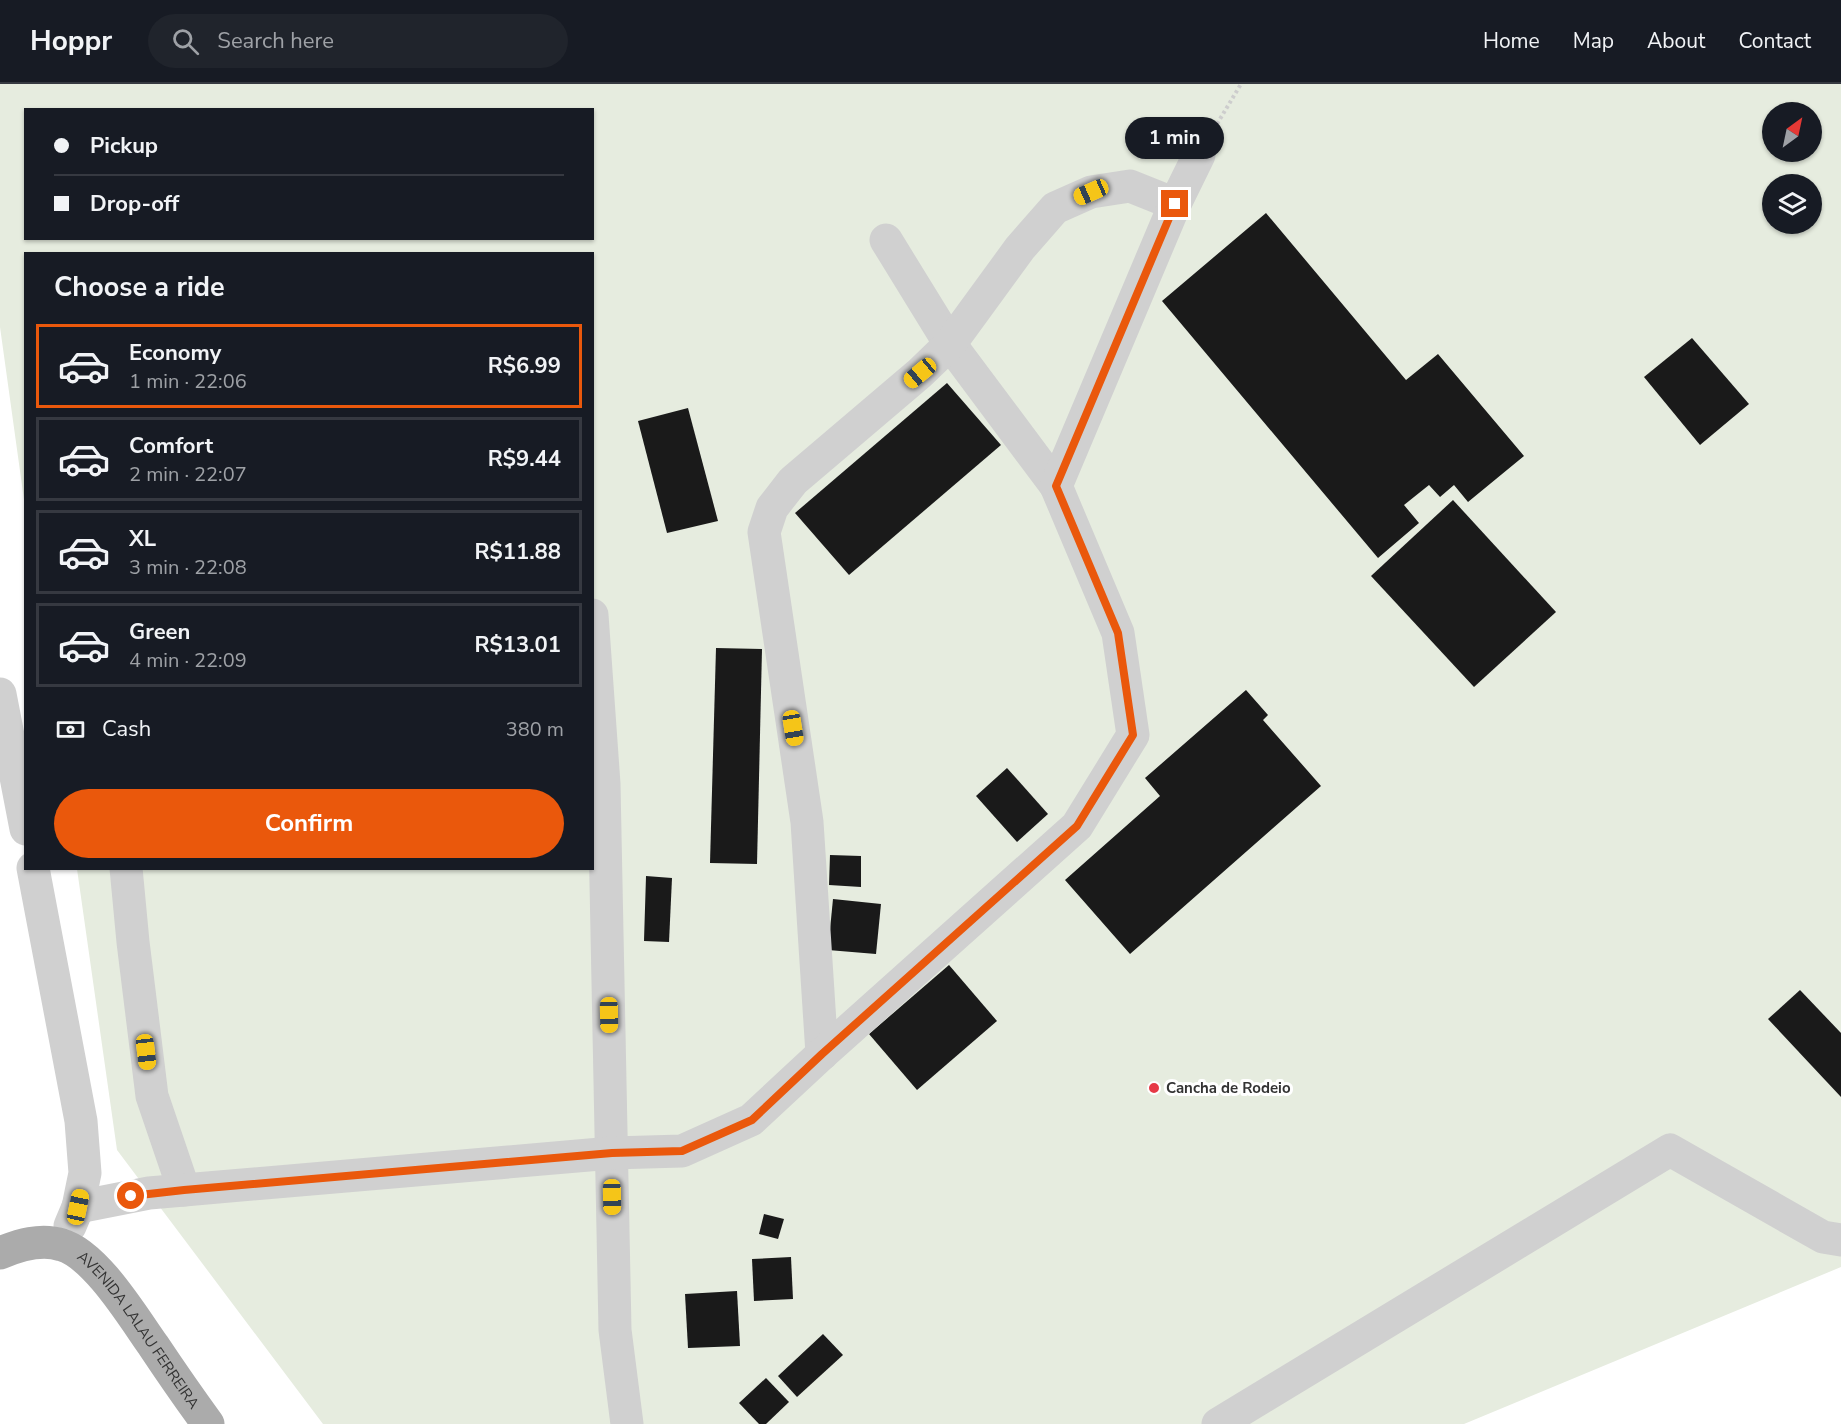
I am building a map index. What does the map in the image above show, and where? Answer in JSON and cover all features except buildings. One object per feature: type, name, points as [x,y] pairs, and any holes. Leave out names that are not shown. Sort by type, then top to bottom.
[{"type":"main road","points":[[0,1253],[17,1246],[37,1242],[62,1245]]},
{"type":"main road","name":"AVENIDA LALAU FERREIRA","points":[[62,1245],[82,1256],[102,1276],[123,1302],[208,1424]]},
{"type":"street","points":[[1056,486],[1175,204],[1199,155]]},
{"type":"street","points":[[822,1054],[807,822],[764,532],[772,508],[793,482],[920,373],[950,344],[1020,248],[1055,208],[1091,192],[1130,186],[1175,204]]},
{"type":"street","points":[[78,1207],[149,1193],[612,1153],[682,1151],[752,1120],[822,1054],[1077,826],[1133,735],[1118,633],[1056,486],[950,344],[886,240]]},
{"type":"street","points":[[594,643],[604,784],[615,1330],[627,1424]]},
{"type":"street","points":[[0,694],[24,820]]},
{"type":"street","points":[[33,870],[81,1121],[85,1173],[78,1207],[62,1245]]},
{"type":"street","points":[[126,870],[152,1096],[184,1190]]},
{"type":"street","points":[[1218,1424],[1670,1150],[1822,1238],[1841,1240]]},
{"type":"path","points":[[1199,155],[1241,84]]},
{"type":"shaded area","points":[[0,84],[1841,84],[1841,1267],[1464,1424],[323,1424],[117,1150],[77,870],[594,870],[594,252],[24,252],[24,500],[0,327]]},
{"type":"place","name":"Cancha de Rodeio","points":[[1154,1088]]},
{"type":"route","points":[[131,1196],[612,1153],[682,1151],[752,1120],[822,1054],[1077,826],[1133,735],[1118,633],[1056,486],[1175,204]]}]
